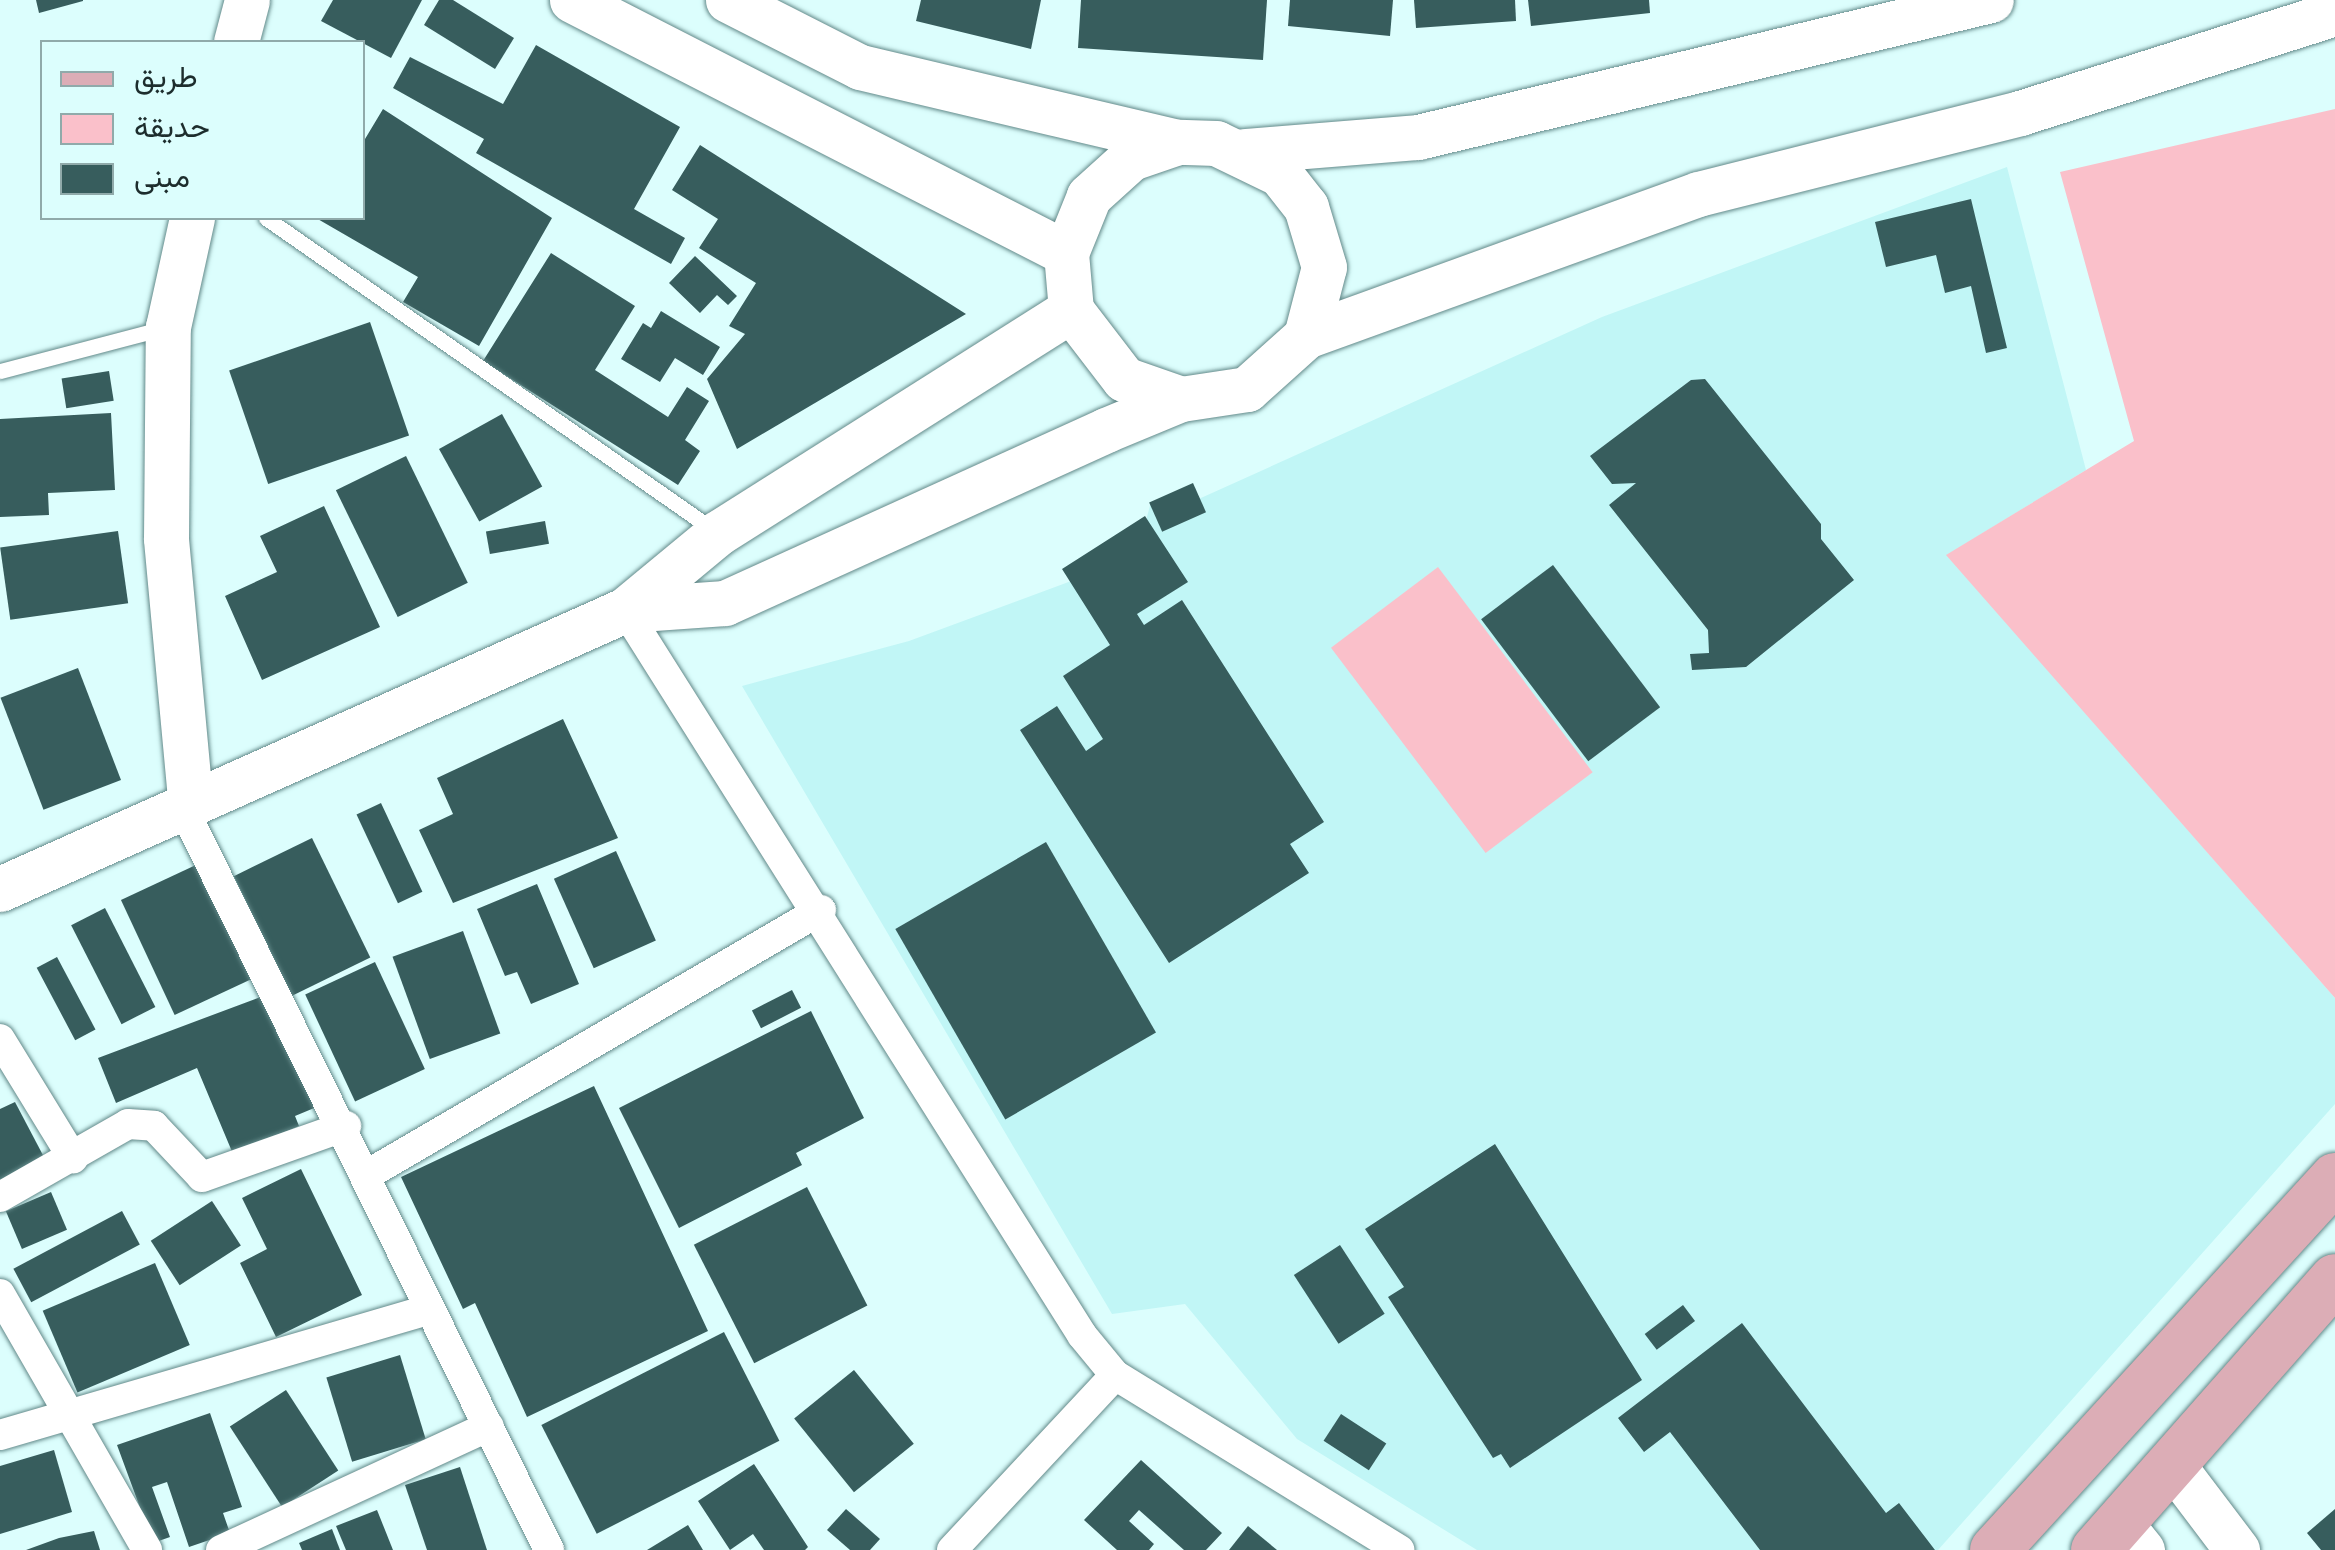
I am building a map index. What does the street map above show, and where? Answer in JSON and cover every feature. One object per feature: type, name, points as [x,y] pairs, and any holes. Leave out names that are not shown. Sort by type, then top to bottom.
[{"type":"main road","points":[[237,40],[247,0]]},
{"type":"main road","points":[[572,0],[1066,253]]},
{"type":"main road","points":[[728,0],[860,67],[1178,142],[1244,151],[1418,137],[1991,0]]},
{"type":"main road","points":[[625,610],[725,603],[1181,399],[1247,390],[1306,336],[1698,194],[2020,113],[2335,14]]},
{"type":"main road","points":[[1178,142],[1131,158],[1089,196],[1066,253],[1072,310],[1124,380],[1181,399]]},
{"type":"main road","points":[[1244,151],[1280,174],[1306,207],[1324,267],[1306,336]]},
{"type":"main road","points":[[185,800],[166,538],[168,326],[192,220]]},
{"type":"main road","points":[[0,888],[185,800],[625,610],[718,533],[1072,310]]},
{"type":"main road","points":[[1995,1550],[2335,1178]]},
{"type":"main road","points":[[2119,1541],[2172,1464],[2335,1279]]},
{"type":"main road","points":[[2172,1464],[2237,1550]]},
{"type":"street","points":[[625,610],[820,910],[1082,1335],[1115,1374],[1398,1550]]},
{"type":"street","points":[[185,800],[549,1550]]},
{"type":"street","points":[[365,1176],[820,910]]},
{"type":"street","points":[[0,1039],[74,1158]]},
{"type":"street","points":[[0,1196],[142,1122],[188,1168],[216,1176],[346,1126]]},
{"type":"street","points":[[0,1294],[74,1414],[148,1550]]},
{"type":"street","points":[[0,1435],[430,1310]]},
{"type":"street","points":[[952,1550],[1115,1374]]},
{"type":"street","points":[[221,1550],[488,1426]]},
{"type":"lane","points":[[269,220],[718,533]]},
{"type":"lane","points":[[0,370],[168,326]]},
{"type":"shaded area","points":[[2007,167],[2086,470],[1947,555],[2335,998],[2335,1104],[1938,1550],[1477,1550],[1297,1439],[1185,1304],[1112,1314],[742,686],[909,641],[1136,557],[1151,502],[1192,502],[1602,317]]},
{"type":"green space","points":[[2335,109],[2335,998],[1946,555],[2134,441],[2060,172]]},
{"type":"green space","points":[[1438,567],[1593,772],[1486,853],[1331,648]]},
{"type":"building","points":[[36,0],[83,0],[83,1],[39,13]]},
{"type":"building","points":[[333,0],[422,0],[391,58],[365,44],[365,40],[357,40],[321,21]]},
{"type":"building","points":[[439,0],[453,0],[514,38],[495,69],[424,25]]},
{"type":"building","points":[[921,0],[1041,0],[1031,49],[916,21]]},
{"type":"building","points":[[1081,0],[1267,0],[1263,60],[1078,48]]},
{"type":"building","points":[[1290,0],[1393,0],[1390,36],[1288,26]]},
{"type":"building","points":[[1414,0],[1515,0],[1516,21],[1416,28]]},
{"type":"building","points":[[1528,0],[1649,0],[1650,13],[1531,26]]},
{"type":"building","points":[[536,45],[680,127],[634,209],[685,238],[671,264],[476,153],[484,139],[393,88],[410,57],[503,104]]},
{"type":"building","points":[[383,109],[552,218],[479,346],[403,302],[418,277],[319,220],[365,220],[365,139]]},
{"type":"building","points":[[700,145],[966,314],[737,449],[707,379],[745,334],[729,326],[756,283],[699,248],[718,219],[672,190]]},
{"type":"building","points":[[1971,199],[2007,348],[1986,353],[1971,286],[1945,293],[1936,255],[1886,267],[1875,222]]},
{"type":"building","points":[[551,253],[635,306],[595,370],[668,417],[687,387],[709,401],[685,440],[700,451],[678,485],[483,361]]},
{"type":"building","points":[[695,256],[737,296],[728,305],[717,295],[700,313],[669,283]]},
{"type":"building","points":[[661,311],[720,347],[703,375],[675,358],[660,382],[621,359],[643,323],[651,328]]},
{"type":"building","points":[[370,322],[409,435],[268,484],[229,371]]},
{"type":"building","points":[[109,371],[114,401],[66,408],[62,379]]},
{"type":"building","points":[[1705,379],[1821,524],[1821,539],[1854,580],[1746,667],[1692,670],[1690,654],[1709,653],[1708,630],[1609,505],[1636,483],[1612,484],[1590,456],[1691,380]]},
{"type":"building","points":[[111,413],[115,490],[48,493],[49,515],[0,517],[0,419]]},
{"type":"building","points":[[502,414],[542,487],[479,521],[439,449]]},
{"type":"building","points":[[406,456],[468,583],[398,617],[336,490]]},
{"type":"building","points":[[1193,483],[1206,512],[1162,532],[1149,503]]},
{"type":"building","points":[[324,506],[380,627],[262,680],[225,596],[277,572],[260,536]]},
{"type":"building","points":[[1145,516],[1188,582],[1137,614],[1144,625],[1182,600],[1324,822],[1290,844],[1309,873],[1169,963],[1020,730],[1057,706],[1086,751],[1103,739],[1063,676],[1110,645],[1062,569]]},
{"type":"building","points":[[545,521],[549,544],[490,554],[486,531]]},
{"type":"building","points":[[118,531],[128,603],[10,620],[0,548]]},
{"type":"building","points":[[1553,565],[1660,707],[1588,761],[1481,619]]},
{"type":"building","points":[[78,668],[121,780],[44,810],[1,698]]},
{"type":"building","points":[[563,719],[618,838],[453,903],[419,830],[453,814],[437,778]]},
{"type":"building","points":[[381,803],[422,892],[398,903],[357,814]]},
{"type":"building","points":[[312,838],[370,958],[292,996],[234,876]]},
{"type":"building","points":[[1046,842],[1156,1033],[1005,1120],[895,929]]},
{"type":"building","points":[[616,851],[656,941],[594,968],[554,879]]},
{"type":"building","points":[[198,864],[252,979],[175,1015],[121,900]]},
{"type":"building","points":[[537,884],[579,984],[531,1004],[517,972],[505,976],[477,909]]},
{"type":"building","points":[[105,908],[155,1007],[122,1024],[71,925]]},
{"type":"building","points":[[463,931],[500,1033],[430,1059],[393,957]]},
{"type":"building","points":[[57,957],[95,1029],[75,1040],[37,968]]},
{"type":"building","points":[[375,962],[425,1069],[355,1101],[305,995]]},
{"type":"building","points":[[792,990],[801,1008],[761,1028],[752,1010]]},
{"type":"building","points":[[271,993],[319,1106],[295,1116],[299,1126],[233,1154],[197,1068],[116,1103],[98,1058]]},
{"type":"building","points":[[811,1011],[864,1118],[796,1153],[802,1165],[679,1228],[619,1108]]},
{"type":"building","points":[[594,1086],[708,1331],[527,1417],[475,1303],[463,1309],[401,1177]]},
{"type":"building","points":[[15,1102],[45,1159],[0,1182],[0,1109]]},
{"type":"building","points":[[1495,1144],[1642,1380],[1510,1468],[1501,1454],[1493,1458],[1388,1297],[1404,1287],[1365,1229]]},
{"type":"building","points":[[301,1169],[362,1295],[276,1337],[240,1263],[267,1249],[242,1198]]},
{"type":"building","points":[[807,1187],[867,1306],[754,1363],[694,1245]]},
{"type":"building","points":[[51,1192],[67,1230],[22,1249],[6,1211]]},
{"type":"building","points":[[212,1201],[241,1245],[180,1285],[151,1241]]},
{"type":"building","points":[[122,1211],[140,1245],[31,1302],[13,1269]]},
{"type":"building","points":[[1340,1245],[1385,1314],[1339,1344],[1294,1275]]},
{"type":"building","points":[[155,1263],[190,1345],[77,1393],[43,1311]]},
{"type":"building","points":[[1683,1305],[1695,1321],[1657,1350],[1645,1334]]},
{"type":"building","points":[[1742,1323],[1886,1513],[1899,1503],[1935,1550],[1760,1550],[1670,1432],[1644,1452],[1618,1418]]},
{"type":"building","points":[[724,1332],[779,1441],[597,1534],[541,1425]]},
{"type":"building","points":[[400,1355],[426,1439],[352,1462],[326,1378]]},
{"type":"building","points":[[854,1370],[914,1444],[854,1492],[794,1418]]},
{"type":"building","points":[[286,1390],[338,1471],[282,1507],[230,1426]]},
{"type":"building","points":[[210,1413],[242,1507],[223,1513],[230,1533],[189,1547],[167,1482],[152,1487],[170,1537],[153,1543],[117,1445]]},
{"type":"building","points":[[1341,1414],[1386,1443],[1369,1470],[1324,1441]]},
{"type":"building","points":[[54,1450],[72,1512],[0,1534],[0,1466]]},
{"type":"building","points":[[1141,1460],[1222,1533],[1206,1550],[1184,1550],[1139,1510],[1129,1521],[1154,1544],[1149,1550],[1117,1550],[1084,1520]]},
{"type":"building","points":[[754,1464],[808,1547],[805,1550],[764,1550],[753,1534],[730,1550],[698,1501]]},
{"type":"building","points":[[460,1467],[487,1550],[427,1550],[405,1485]]},
{"type":"building","points":[[846,1509],[880,1539],[870,1550],[850,1550],[827,1530]]},
{"type":"building","points":[[2335,1509],[2335,1550],[2321,1550],[2307,1533]]},
{"type":"building","points":[[377,1510],[393,1550],[346,1550],[336,1526]]},
{"type":"building","points":[[688,1525],[703,1550],[647,1550]]},
{"type":"building","points":[[1248,1526],[1277,1550],[1229,1550]]},
{"type":"building","points":[[332,1529],[340,1550],[302,1550],[299,1543]]},
{"type":"building","points":[[94,1531],[100,1550],[26,1550],[59,1538]]}]
